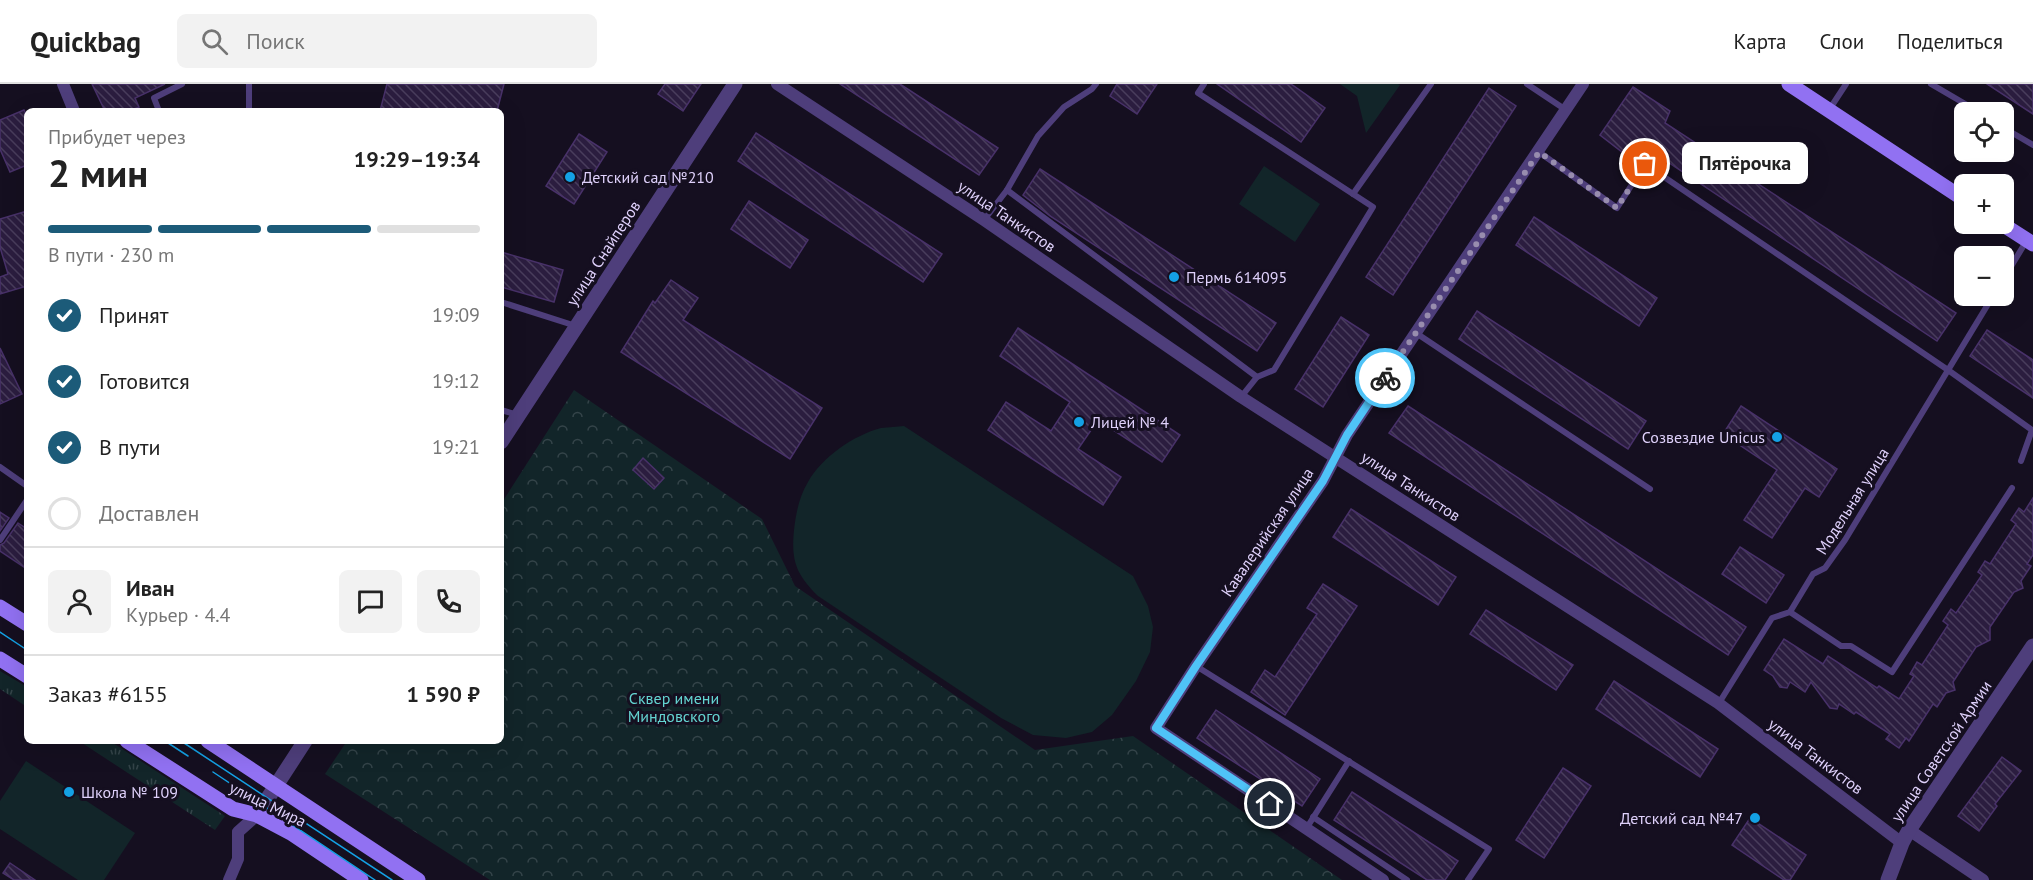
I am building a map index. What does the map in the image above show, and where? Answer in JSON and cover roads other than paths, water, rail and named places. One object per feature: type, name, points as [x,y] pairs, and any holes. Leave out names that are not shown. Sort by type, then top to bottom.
[{"type":"main road","points":[[1789,84],[1954,193]]},
{"type":"main road","points":[[2014,232],[2030,242]]},
{"type":"main road","points":[[0,607],[24,622]]},
{"type":"main road","points":[[0,660],[24,674]]},
{"type":"main road","name":"улица Мира","points":[[132,744],[233,809],[257,815],[291,833],[362,880]]},
{"type":"main road","name":"улица Мира","points":[[213,744],[418,880]]},
{"type":"street","points":[[63,84],[73,108]]},
{"type":"street","name":"улица Снайперов","points":[[504,437],[735,84]]},
{"type":"street","name":"улица Танкистов","points":[[777,84],[984,220],[1241,397],[1718,703],[1905,836],[1983,880]]},
{"type":"street","name":"Кавалерийская улица","points":[[1306,829],[1156,728],[1323,481],[1334,457],[1583,84]]},
{"type":"street","name":"улица Советской Армии","points":[[1888,880],[1905,836],[2033,646]]},
{"type":"street","points":[[229,880],[238,859],[238,832],[257,815],[303,744]]},
{"type":"street","points":[[1306,829],[1383,880]]},
{"type":"lane","points":[[158,108],[154,98],[182,84]]},
{"type":"lane","points":[[249,84],[249,108]]},
{"type":"lane","points":[[984,220],[1007,190],[1038,136],[1064,107],[1095,84]]},
{"type":"lane","points":[[1204,84],[1198,93],[1373,207],[1274,370],[1257,376],[1241,397]]},
{"type":"lane","points":[[1353,194],[1431,84]]},
{"type":"lane","points":[[1527,84],[1566,110]]},
{"type":"lane","points":[[1829,110],[1846,84]]},
{"type":"lane","points":[[1931,84],[1962,102]]},
{"type":"lane","points":[[2014,134],[2033,145]]},
{"type":"lane","points":[[1539,152],[1617,208],[1645,164],[1948,370],[2032,430],[2021,461]]},
{"type":"lane","points":[[1007,190],[1257,376]]},
{"type":"lane","points":[[2014,264],[2030,242]]},
{"type":"lane","points":[[504,303],[577,326]]},
{"type":"lane","name":"Модельная улица","points":[[1718,703],[1772,618],[1790,612],[1813,574],[1826,568],[1845,540],[1987,306]]},
{"type":"lane","points":[[1416,333],[1650,489]]},
{"type":"lane","points":[[504,411],[518,415]]},
{"type":"lane","points":[[0,468],[24,484]]},
{"type":"lane","points":[[1790,612],[1841,646],[1851,646],[1892,672],[2012,488]]},
{"type":"lane","points":[[0,540],[24,506]]},
{"type":"lane","points":[[1196,666],[1489,849],[1468,880]]},
{"type":"lane","points":[[1306,829],[1349,761]]},
{"type":"lane","points":[[1313,817],[1407,880]]},
{"type":"tram line","points":[[0,632],[24,648]]},
{"type":"tram line","points":[[170,744],[188,756]]},
{"type":"tram line","points":[[186,744],[392,880]]},
{"type":"tram line","points":[[213,772],[375,880]]},
{"type":"place","name":"Пятёрочка","points":[[1645,164]]},
{"type":"place","name":"Детский сад №210","points":[[570,177]]},
{"type":"place","name":"Пермь 614095","points":[[1174,277]]},
{"type":"place","name":"Лицей № 4","points":[[1079,422]]},
{"type":"place","name":"Созвездие Unicus","points":[[1777,437]]},
{"type":"place","name":"Школа № 109","points":[[69,792]]},
{"type":"place","name":"Детский сад №47","points":[[1755,818]]},
{"type":"park label","name":"Сквер имени Миндовского","points":[[674,707]]}]
